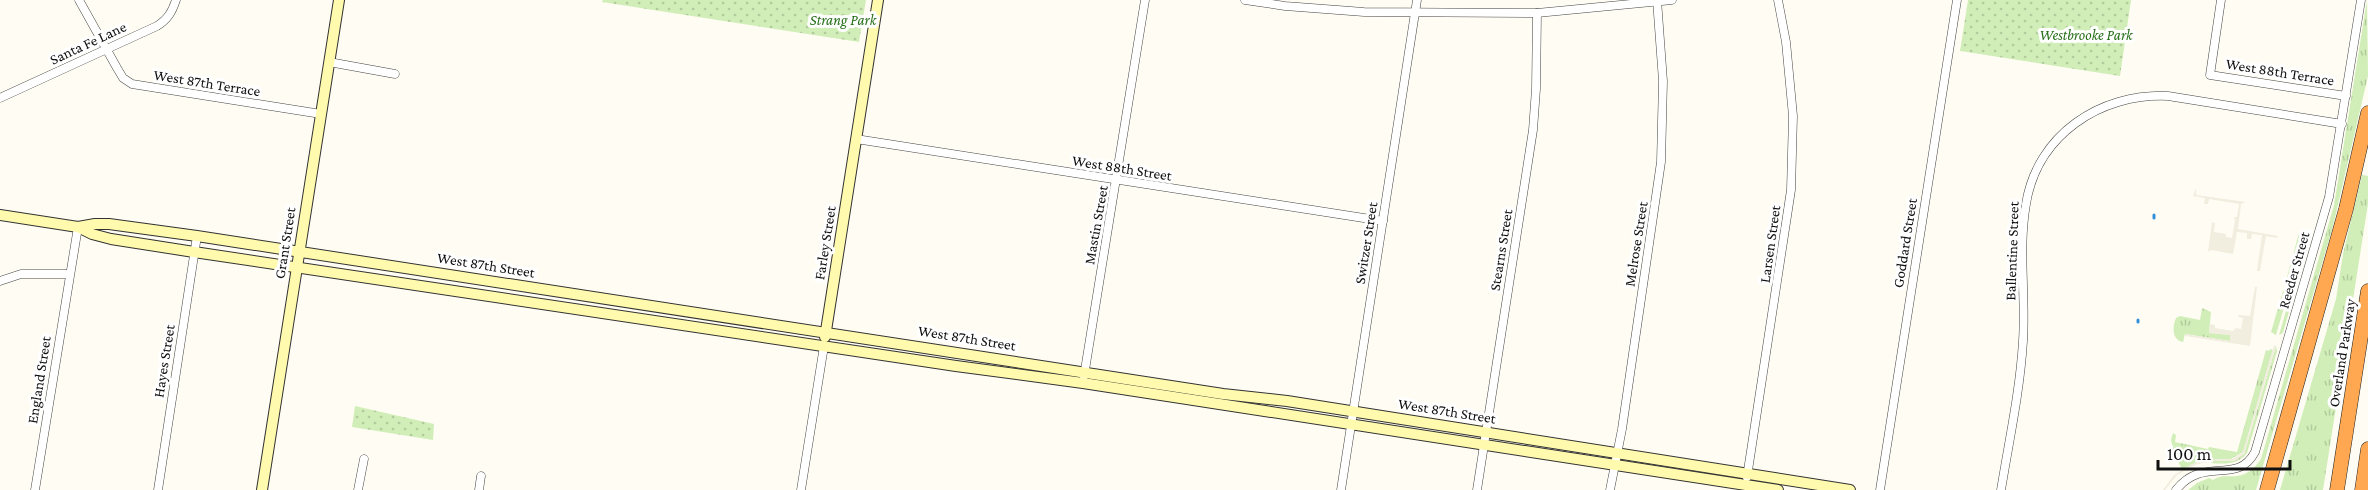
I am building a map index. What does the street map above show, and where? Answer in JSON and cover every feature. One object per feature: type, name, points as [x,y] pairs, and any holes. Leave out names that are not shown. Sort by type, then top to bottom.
[{"type":"highway","points":[[2267,490],[2346,209],[2368,113]]},
{"type":"highway","name":"Overland Parkway","points":[[2337,490],[2368,291]]},
{"type":"highway","points":[[2362,490],[2368,449]]},
{"type":"main road","name":"Grant Street","points":[[262,490],[339,0]]},
{"type":"main road","name":"Farley Street","points":[[824,346],[878,0]]},
{"type":"main road","name":"West 87th Street","points":[[0,215],[78,227],[111,239],[824,346],[1353,411],[1485,438],[1746,482],[1778,490]]},
{"type":"main road","name":"West 87th Street","points":[[78,227],[109,224],[196,236],[826,332],[1351,426],[1485,438]]},
{"type":"main road","name":"West 87th Street","points":[[1746,482],[1850,490]]},
{"type":"street","points":[[79,0],[106,49]]},
{"type":"street","name":"Santa Fe Lane","points":[[0,98],[166,20],[176,0]]},
{"type":"street","name":"Mastin Street","points":[[1084,378],[1145,0]]},
{"type":"street","points":[[1245,0],[1318,9],[1537,13],[1672,0]]},
{"type":"street","name":"Switzer Street","points":[[1341,490],[1417,0]]},
{"type":"street","name":"Larsen Street","points":[[1746,482],[1792,179],[1792,106],[1786,42],[1778,0]]},
{"type":"street","name":"Goddard Street","points":[[1880,490],[1957,0]]},
{"type":"street","name":"West 88th Terrace","points":[[2221,0],[2210,75],[2346,96]]},
{"type":"street","name":"Reeder Street","points":[[2176,490],[2187,479],[2200,472],[2211,469],[2240,468],[2249,462],[2255,452],[2326,208],[2342,124],[2361,0]]},
{"type":"street","name":"Melrose Street","points":[[1610,490],[1661,162],[1663,81],[1657,1]]},
{"type":"street","name":"Stearns Street","points":[[1477,490],[1533,129],[1537,13]]},
{"type":"street","name":"West 87th Terrace","points":[[106,49],[123,78],[132,84],[321,114]]},
{"type":"street","points":[[329,62],[394,74]]},
{"type":"street","name":"Ballentine Street","points":[[2001,490],[2023,341],[2026,202],[2033,179],[2053,143],[2068,128],[2097,109],[2116,101],[2150,96],[2168,96],[2342,124]]},
{"type":"street","name":"West 88th Street","points":[[856,139],[1383,221]]},
{"type":"street","name":"England Street","points":[[36,490],[78,227]]},
{"type":"street","name":"Hayes Street","points":[[158,490],[196,236]]},
{"type":"street","points":[[0,280],[21,274],[69,273]]},
{"type":"street","name":"Farley Street","points":[[801,490],[824,346]]},
{"type":"street","points":[[358,490],[364,459]]},
{"type":"street","points":[[479,490],[480,476]]},
{"type":"green space","name":"Strang Park","points":[[603,0],[866,0],[859,42],[602,2]]},
{"type":"green space","name":"Westbrooke Park","points":[[1968,0],[2131,0],[2120,76],[1960,51]]},
{"type":"green space","points":[[2367,0],[2368,76],[2333,226],[2256,490],[2188,490],[2209,478],[2213,480],[2218,477],[2247,473],[2261,459],[2334,205]]},
{"type":"green space","points":[[2362,175],[2368,176],[2368,204],[2323,490],[2280,490],[2336,299],[2343,254]]},
{"type":"green space","points":[[2299,233],[2306,233],[2276,335],[2271,332],[2283,291],[2289,286],[2287,277]]},
{"type":"green space","points":[[2308,234],[2309,240],[2283,333],[2279,335]]},
{"type":"green space","points":[[2202,308],[2211,312],[2209,333],[2231,335],[2230,341],[2185,334],[2183,342],[2177,339],[2174,329],[2176,318],[2180,316],[2200,320]]},
{"type":"green space","points":[[2276,346],[2277,351],[2247,453],[2235,462],[2211,463],[2211,461],[2229,461],[2244,454]]},
{"type":"green space","points":[[2266,350],[2273,350],[2243,452],[2231,459],[2204,460],[2182,469],[2176,458],[2178,457],[2175,456],[2171,440],[2173,433],[2176,435],[2175,442],[2237,452]]},
{"type":"green space","points":[[355,406],[434,424],[433,440],[352,427]]},
{"type":"shaded area","points":[[2196,188],[2196,195],[2246,202],[2241,204],[2238,229],[2278,236],[2277,238],[2266,236],[2260,271],[2257,271],[2262,235],[2252,234],[2251,239],[2247,239],[2247,233],[2237,232],[2233,254],[2211,250],[2208,252],[2212,222],[2215,223],[2214,232],[2226,234],[2226,237],[2232,238],[2234,217],[2237,217],[2239,204],[2209,199],[2208,204],[2204,204],[2205,198],[2193,196]]},
{"type":"shaded area","points":[[2255,287],[2257,287],[2250,346],[2185,336],[2185,334],[2230,341],[2230,335],[2209,333],[2210,324],[2215,325],[2215,328],[2233,331],[2236,328],[2241,329],[2243,318],[2238,317],[2239,315],[2250,316]]},
{"type":"shaded area","points":[[2274,345],[2276,346],[2244,454],[2235,461],[2211,461],[2195,465],[2177,475],[2163,490],[2174,475],[2192,464],[2204,460],[2233,459],[2243,452]]}]
